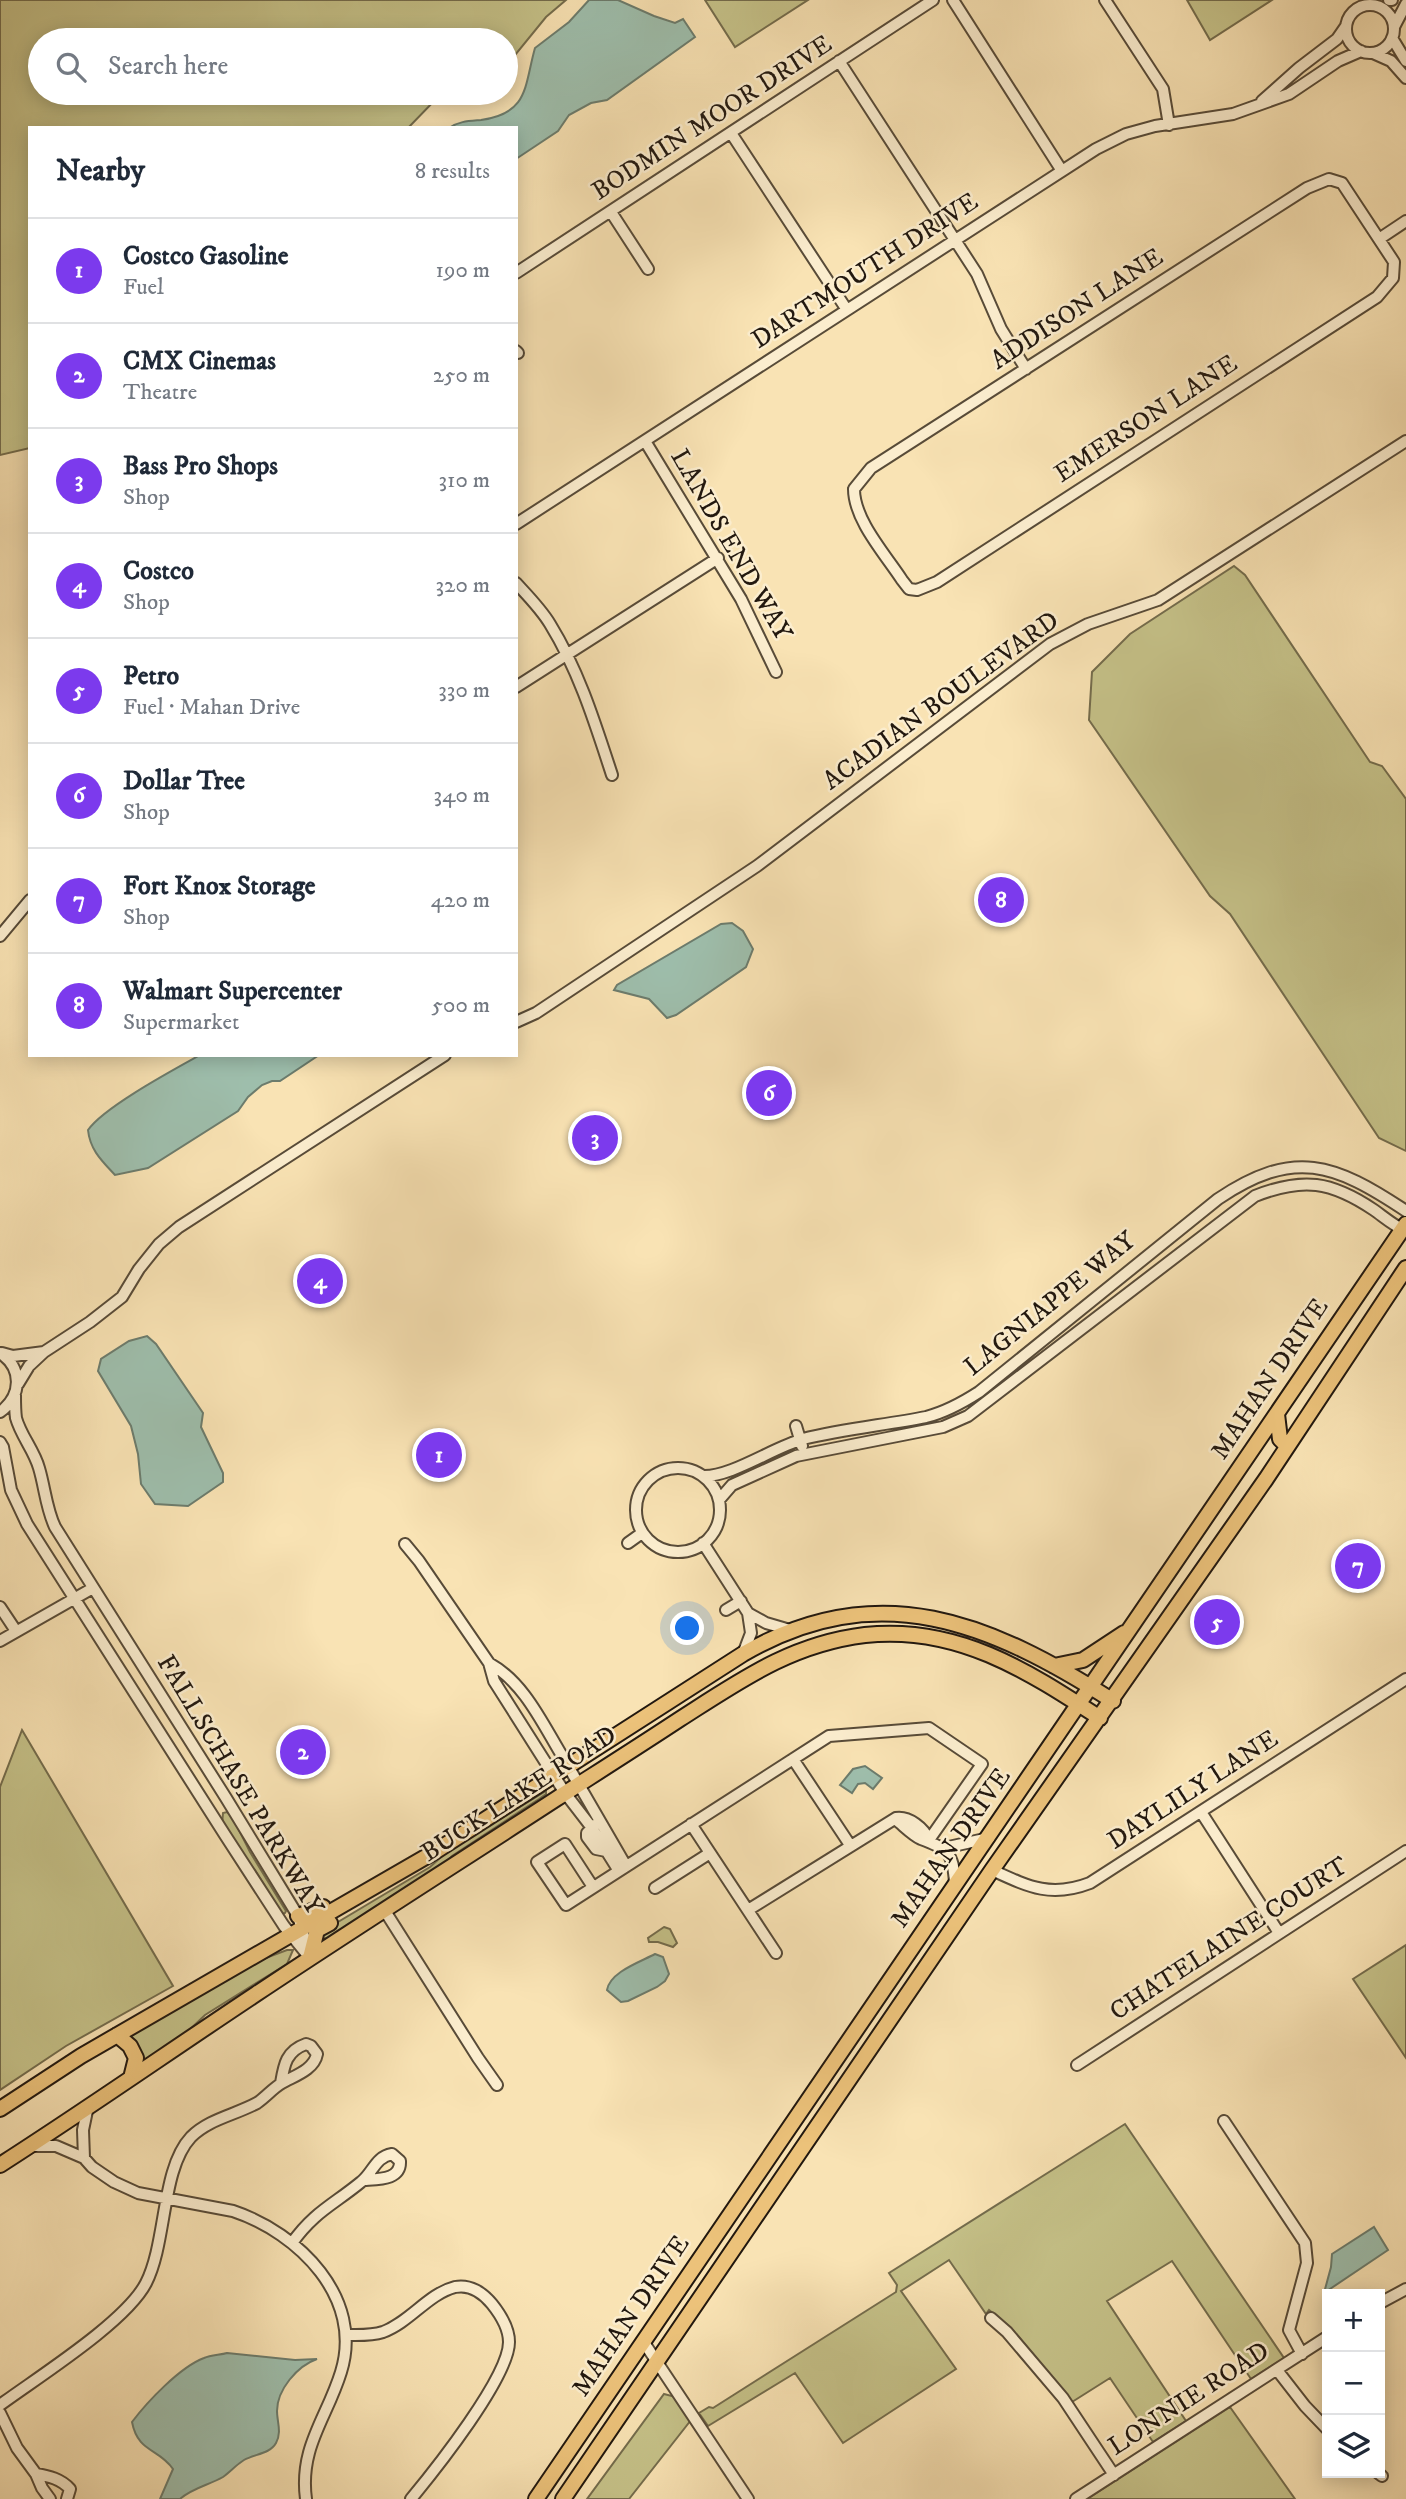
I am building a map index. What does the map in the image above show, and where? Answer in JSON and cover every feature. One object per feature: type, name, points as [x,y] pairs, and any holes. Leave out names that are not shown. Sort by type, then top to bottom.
[{"type":"main road","name":"MAHAN DRIVE","points":[[536,2499],[955,1882],[989,1838],[1405,1228]]},
{"type":"main road","name":"MAHAN DRIVE","points":[[563,2499],[992,1870],[1113,1700],[1287,1446],[1406,1268]]},
{"type":"main road","points":[[1277,1414],[1280,1439],[1287,1446]]},
{"type":"main road","name":"BUCK LAKE ROAD","points":[[0,2109],[297,1926],[436,1851],[743,1654],[769,1638],[790,1630],[814,1622],[865,1613],[909,1614],[952,1621],[995,1636],[1113,1700]]},
{"type":"main road","points":[[1054,1666],[1083,1660],[1131,1628]]},
{"type":"main road","name":"BUCK LAKE ROAD","points":[[0,2165],[310,1958],[565,1793],[743,1679],[799,1650],[821,1642],[867,1635],[917,1634],[943,1638],[978,1649],[1012,1665],[1100,1718]]},
{"type":"main road","points":[[310,1958],[317,1930],[426,1867],[436,1851]]},
{"type":"main road","points":[[899,1966],[893,1994],[901,2006]]},
{"type":"main road","points":[[117,2035],[130,2046],[136,2058],[131,2078]]},
{"type":"street","name":"BODMIN MOOR DRIVE","points":[[518,272],[933,0]]},
{"type":"street","points":[[953,0],[1062,171]]},
{"type":"street","points":[[1105,0],[1163,89],[1169,125]]},
{"type":"street","points":[[1351,0],[1353,12]]},
{"type":"street","points":[[1406,61],[1393,34],[1390,15],[1373,3],[1353,12],[1346,26],[1349,42],[1391,61],[1406,78]]},
{"type":"street","points":[[1367,52],[1383,49],[1406,4]]},
{"type":"street","name":"DARTMOUTH DRIVE","points":[[1259,104],[1288,77],[1337,39],[1346,26]]},
{"type":"street","name":"DARTMOUTH DRIVE","points":[[518,523],[1062,171],[1126,134],[1233,114],[1289,94],[1338,61],[1367,52]]},
{"type":"street","points":[[839,61],[977,274],[1001,329],[1026,369]]},
{"type":"street","points":[[731,133],[847,310]]},
{"type":"street","points":[[1335,167],[1334,181],[1342,183],[1394,262],[1393,278],[1406,281]]},
{"type":"street","name":"ADDISON LANE","points":[[848,488],[871,468],[1307,188],[1329,179],[1334,181]]},
{"type":"street","points":[[611,212],[648,269]]},
{"type":"street","points":[[1379,239],[1405,222]]},
{"type":"street","name":"EMERSON LANE","points":[[848,488],[858,514],[902,580],[917,595],[1377,297],[1393,278]]},
{"type":"street","name":"LANDS END WAY","points":[[645,441],[718,558],[752,620],[776,672]]},
{"type":"street","name":"ACADIAN BOULEVARD","points":[[518,1021],[548,1006],[757,866],[1050,644],[1088,624],[1158,600],[1406,441]]},
{"type":"street","points":[[518,686],[718,558]]},
{"type":"street","points":[[518,585],[549,622],[567,655],[593,716],[612,775]]},
{"type":"street","points":[[0,936],[28,902]]},
{"type":"street","points":[[0,1412],[10,1404],[29,1366],[44,1352],[122,1297],[159,1244],[179,1227],[442,1057]]},
{"type":"street","name":"LAGNIAPPE WAY","points":[[703,1476],[716,1476],[800,1440],[926,1417],[949,1410],[979,1392],[1218,1199],[1243,1182],[1270,1170],[1307,1167],[1331,1170],[1367,1185],[1406,1211]]},
{"type":"street","name":"LAGNIAPPE WAY","points":[[719,1500],[728,1487],[805,1454],[921,1432],[955,1421],[985,1404],[1255,1196],[1280,1186],[1331,1186],[1405,1228]]},
{"type":"street","points":[[1135,1265],[1145,1279]]},
{"type":"street","points":[[1042,1340],[1052,1351]]},
{"type":"street","points":[[0,1352],[13,1356],[44,1352]]},
{"type":"street","name":"FALLSCHASE PARKWAY","points":[[0,1352],[13,1365],[16,1416],[37,1462],[49,1514],[66,1547],[226,1798],[297,1926],[310,1958]]},
{"type":"street","points":[[949,1410],[955,1421]]},
{"type":"street","points":[[796,1426],[805,1454]]},
{"type":"street","name":"FALLSCHASE PARKWAY","points":[[0,1441],[18,1508],[208,1809],[297,1926]]},
{"type":"street","points":[[690,1469],[713,1486],[719,1500],[720,1514],[716,1528],[703,1544],[692,1550],[663,1550],[642,1533],[636,1519],[635,1505],[640,1491],[648,1479],[660,1471],[690,1469]]},
{"type":"street","points":[[628,1543],[642,1533]]},
{"type":"street","points":[[405,1544],[489,1663],[494,1682],[565,1793],[596,1825],[622,1868]]},
{"type":"street","points":[[703,1544],[748,1613],[751,1633],[743,1654]]},
{"type":"street","points":[[0,1641],[93,1588]]},
{"type":"street","points":[[726,1611],[741,1601]]},
{"type":"street","points":[[0,1607],[16,1631]]},
{"type":"street","points":[[748,1613],[766,1623],[790,1630]]},
{"type":"street","points":[[489,1663],[504,1672],[528,1700],[580,1784],[606,1851],[622,1868]]},
{"type":"street","name":"DAYLILY LANE","points":[[992,1870],[1034,1888],[1071,1890],[1090,1883],[1406,1679]]},
{"type":"street","points":[[593,1887],[565,1844],[537,1862],[566,1905],[829,1735],[929,1728],[982,1764],[929,1840]]},
{"type":"street","points":[[793,1759],[850,1845]]},
{"type":"street","points":[[208,1809],[226,1798]]},
{"type":"street","points":[[1201,1812],[1279,1933]]},
{"type":"street","points":[[748,1910],[901,1816],[926,1833],[929,1840],[944,1848],[954,1868],[955,1882]]},
{"type":"street","points":[[691,1824],[776,1953]]},
{"type":"street","points":[[944,1848],[989,1838]]},
{"type":"street","name":"CHATELAINE COURT","points":[[1077,2065],[1406,1851]]},
{"type":"street","points":[[655,1888],[710,1853]]},
{"type":"street","points":[[384,1912],[497,2085]]},
{"type":"street","points":[[0,2405],[101,2330],[138,2295],[145,2286],[159,2250],[180,2153],[193,2136],[214,2122],[257,2102],[281,2083]]},
{"type":"street","points":[[84,2158],[83,2130],[89,2106]]},
{"type":"street","points":[[1224,2121],[1305,2243],[1307,2263],[1289,2330],[1302,2354]]},
{"type":"street","points":[[30,2146],[56,2146],[84,2158],[114,2182],[138,2193],[247,2215],[310,2258],[329,2282],[338,2300],[346,2335],[345,2357],[341,2373],[308,2449],[304,2469],[306,2499]]},
{"type":"street","points":[[292,2244],[305,2225],[320,2211],[364,2180]]},
{"type":"street","points":[[346,2335],[385,2331],[443,2292],[458,2286],[475,2290],[489,2301],[508,2332],[509,2341],[503,2366],[454,2445],[411,2499]]},
{"type":"street","points":[[1385,2300],[1406,2288]]},
{"type":"street","points":[[991,2318],[1007,2332],[1063,2398],[1114,2475]]},
{"type":"street","name":"LONNIE ROAD","points":[[1076,2499],[1322,2340]]},
{"type":"street","points":[[643,2341],[748,2499]]},
{"type":"street","points":[[1277,2370],[1322,2424]]},
{"type":"street","points":[[0,2413],[50,2499]]},
{"type":"street","points":[[36,2474],[51,2476],[65,2484],[70,2489],[67,2499]]},
{"type":"shaded area","points":[[0,0],[566,0],[546,17],[518,51],[518,28],[28,28],[28,105],[430,105],[410,126],[28,126],[28,448],[0,455]]},
{"type":"shaded area","points":[[589,0],[618,0],[675,23],[683,19],[695,37],[607,100],[591,103],[569,115],[558,131],[518,158],[518,126],[453,126],[497,116],[518,105],[526,86],[535,48],[569,22]]},
{"type":"shaded area","points":[[705,0],[808,0],[735,47]]},
{"type":"shaded area","points":[[1187,0],[1272,0],[1210,40]]},
{"type":"shaded area","points":[[1234,566],[1245,575],[1370,762],[1382,766],[1406,799],[1406,1151],[1379,1138],[1230,914],[1210,896],[1089,720],[1092,672],[1130,634]]},
{"type":"shaded area","points":[[732,923],[743,931],[753,949],[746,967],[676,1015],[667,1018],[649,999],[614,990],[617,985],[721,924]]},
{"type":"shaded area","points":[[196,1057],[316,1057],[280,1081],[262,1085],[248,1097],[238,1111],[148,1168],[115,1175],[94,1149],[88,1130],[108,1111]]},
{"type":"shaded area","points":[[147,1336],[156,1344],[203,1413],[201,1427],[223,1473],[223,1482],[188,1506],[155,1504],[141,1484],[138,1454],[131,1426],[98,1371],[101,1359],[129,1341]]},
{"type":"shaded area","points":[[22,1730],[173,1986],[66,2046],[0,2090],[0,1787]]},
{"type":"shaded area","points":[[865,1766],[882,1778],[873,1789],[865,1783],[858,1784],[852,1793],[840,1785],[853,1769]]},
{"type":"shaded area","points":[[546,1791],[539,1799],[452,1856],[436,1872],[333,1937],[322,1939],[321,1936],[328,1928],[430,1867],[449,1850]]},
{"type":"shaded area","points":[[227,1812],[233,1818],[285,1913],[282,1914],[256,1872],[222,1826],[223,1813]]},
{"type":"shaded area","points":[[664,1927],[670,1929],[677,1943],[673,1947],[649,1942],[648,1938]]},
{"type":"shaded area","points":[[1406,1945],[1406,2058],[1353,1979]]},
{"type":"shaded area","points":[[293,1950],[287,1964],[205,2015],[184,2035],[142,2064],[128,2037],[263,1959]]},
{"type":"shaded area","points":[[655,1954],[663,1957],[669,1974],[657,1987],[621,2002],[607,1990],[620,1973]]},
{"type":"shaded area","points":[[1125,2124],[1284,2358],[1251,2379],[1172,2261],[1107,2301],[1186,2421],[1153,2442],[1110,2378],[1072,2402],[1011,2328],[989,2310],[986,2314],[949,2260],[901,2291],[956,2369],[843,2443],[795,2373],[708,2426],[699,2413],[709,2407],[713,2408],[896,2292],[897,2285],[889,2273]]},
{"type":"shaded area","points":[[1374,2227],[1388,2250],[1330,2289],[1325,2289],[1332,2254]]},
{"type":"shaded area","points":[[227,2353],[295,2360],[317,2359],[302,2367],[280,2395],[277,2411],[279,2435],[273,2447],[244,2460],[223,2477],[180,2499],[160,2499],[173,2469],[162,2457],[144,2445],[132,2422],[155,2395],[185,2369],[204,2358]]},
{"type":"shaded area","points":[[664,2394],[676,2397],[691,2420],[629,2499],[587,2499]]},
{"type":"shaded area","points":[[1230,2407],[1295,2499],[1087,2499]]},
{"type":"place","name":"Walmart Supercenter","points":[[1001,900]]},
{"type":"place","name":"Dollar Tree","points":[[769,1093]]},
{"type":"place","name":"Bass Pro Shops","points":[[595,1138]]},
{"type":"place","name":"Costco","points":[[320,1281]]},
{"type":"place","name":"Costco Gasoline","points":[[439,1455]]},
{"type":"place","name":"Fort Knox Storage","points":[[1358,1566]]},
{"type":"place","name":"Petro","points":[[1217,1622]]},
{"type":"place","name":"CMX Cinemas","points":[[303,1752]]}]
